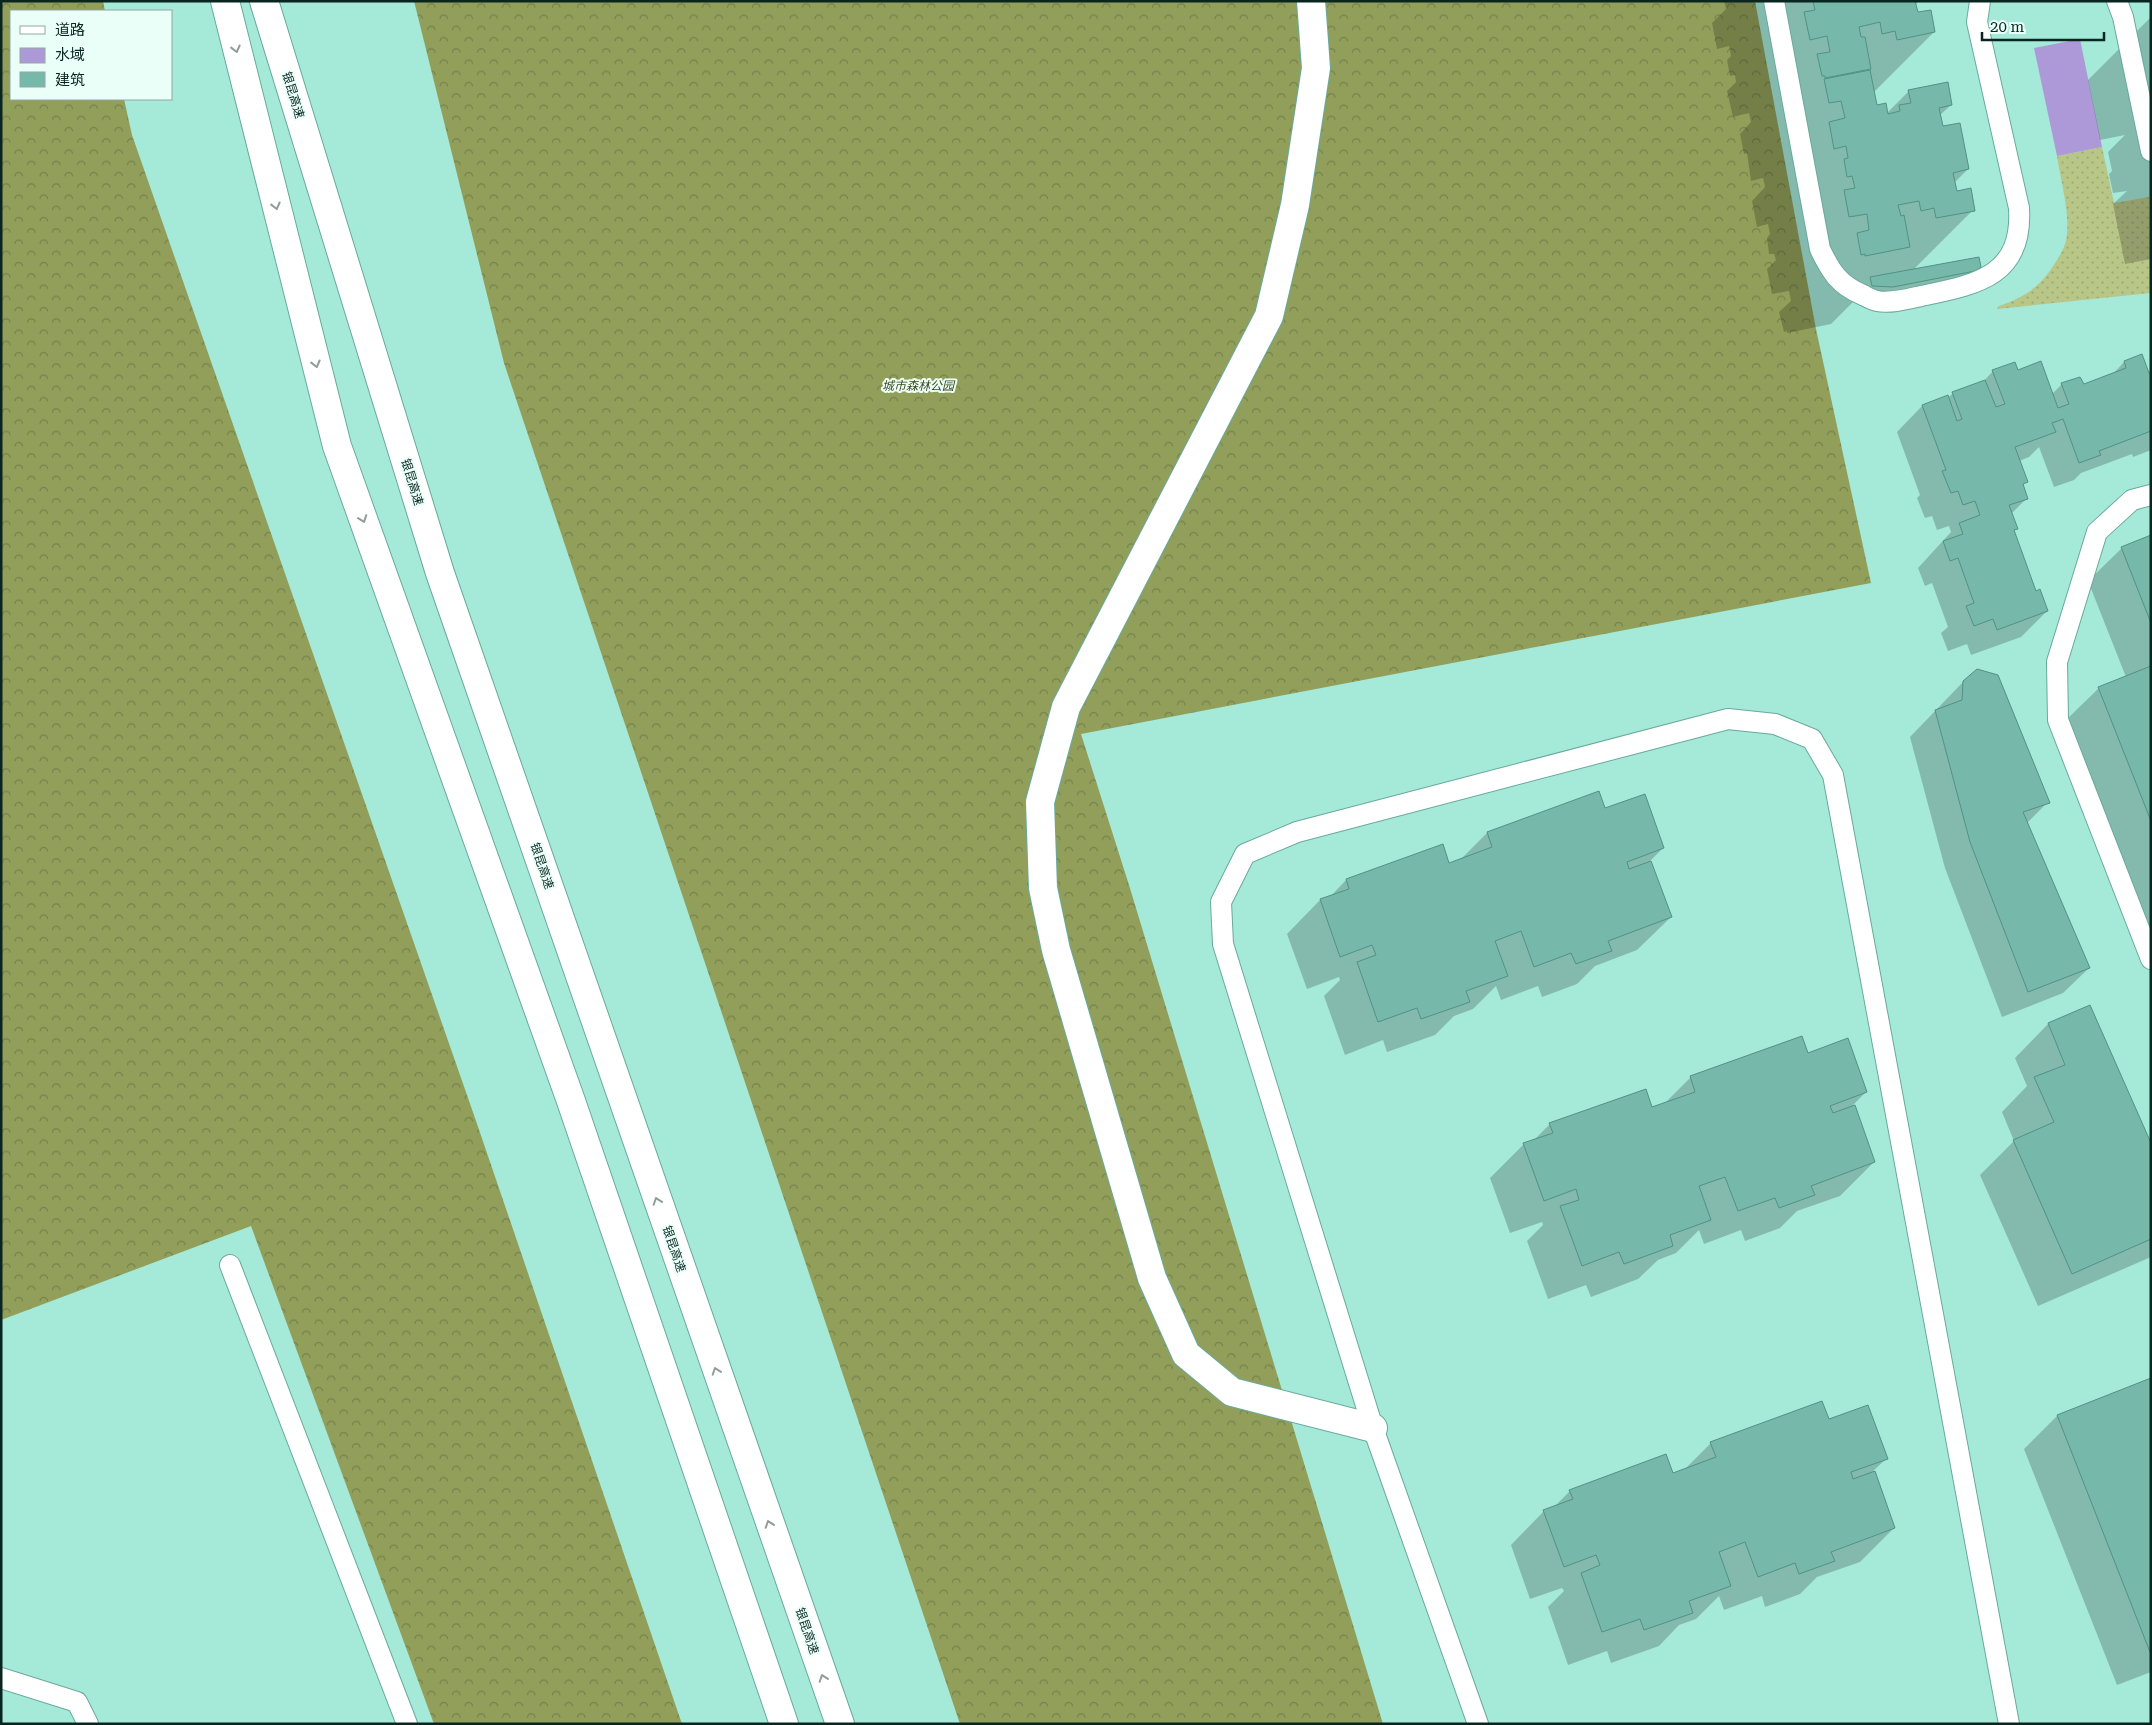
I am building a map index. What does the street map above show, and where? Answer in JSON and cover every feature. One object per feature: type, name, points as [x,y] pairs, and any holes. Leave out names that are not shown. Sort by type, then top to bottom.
[{"type":"main road","points":[[225,1],[338,446],[568,1091],[784,1724]]},
{"type":"main road","name":"银昆高速","points":[[264,1],[440,573],[840,1724]]},
{"type":"main road","points":[[1311,1],[1316,68],[1295,205],[1268,316],[1066,706],[1040,802],[1043,879],[1056,950],[1152,1278],[1186,1354],[1232,1392],[1373,1428]]},
{"type":"lane","points":[[1774,1],[1820,249],[1838,281],[1877,301],[1932,294],[1968,286],[1984,280],[2002,265],[2010,254],[2020,233],[2019,208],[1977,22],[1980,1]]},
{"type":"lane","points":[[2117,1],[2123,18],[2151,151]]},
{"type":"lane","points":[[2151,494],[2132,500],[2096,532],[2057,662],[2058,720],[2151,959]]},
{"type":"lane","points":[[1478,1724],[1373,1428],[1224,944],[1220,902],[1245,854],[1297,832],[1728,719],[1775,724],[1812,739],[1833,775],[2009,1724]]},
{"type":"lane","points":[[230,1265],[407,1724]]},
{"type":"lane","points":[[1,1678],[77,1702],[88,1724]]},
{"type":"green space","points":[[1,1],[103,1],[105,10],[10,10],[10,100],[124,100],[132,135],[475,1118],[682,1724],[434,1724],[251,1226],[1,1320]]},
{"type":"green space","name":"城市森林公园","points":[[414,1],[1755,1],[1816,329],[1871,583],[1081,734],[1129,885],[1383,1724],[960,1724],[504,363]]},
{"type":"green space","points":[[2102,147],[2114,203],[2149,197],[2151,293],[1997,309],[1999,306],[2027,293],[2039,284],[2065,245],[2067,220],[2057,156]]},
{"type":"water","points":[[2080,39],[2102,147],[2057,156],[2034,48]]},
{"type":"building","points":[[1813,1],[1915,1],[1918,12],[1931,10],[1935,32],[1897,40],[1895,31],[1882,34],[1880,22],[1859,27],[1861,37],[1865,37],[1871,69],[1825,78],[1825,76],[1822,76],[1817,54],[1830,52],[1827,36],[1810,40],[1804,12],[1815,10]]},
{"type":"building","points":[[1870,70],[1877,105],[1886,103],[1888,114],[1900,111],[1899,105],[1911,103],[1908,90],[1948,82],[1952,105],[1939,108],[1943,126],[1960,123],[1969,169],[1953,173],[1957,191],[1971,188],[1975,211],[1936,218],[1934,208],[1921,211],[1919,201],[1898,205],[1901,216],[1904,215],[1910,247],[1865,256],[1865,254],[1861,255],[1857,233],[1869,230],[1867,214],[1849,217],[1844,190],[1855,188],[1852,176],[1847,177],[1844,159],[1848,158],[1846,146],[1834,149],[1829,122],[1845,118],[1841,101],[1829,103],[1824,79]]},
{"type":"building","points":[[1979,257],[1981,267],[1975,271],[1893,287],[1872,286],[1870,277]]},
{"type":"building","points":[[2142,354],[2149,373],[2151,372],[2151,431],[2099,451],[2101,455],[2079,463],[2063,419],[2052,423],[2056,432],[2015,447],[2028,482],[2023,484],[2028,499],[2009,505],[2018,529],[2014,530],[2036,591],[2040,589],[2048,611],[1997,630],[1993,619],[1974,626],[1966,606],[1974,603],[1958,558],[1950,561],[1943,541],[1963,534],[1959,523],[1980,515],[1975,501],[1963,505],[1958,491],[1951,493],[1942,471],[1946,470],[1922,405],[1948,395],[1957,421],[1962,419],[1952,392],[1985,380],[1996,407],[2005,404],[1992,370],[2015,362],[2018,370],[2041,361],[2058,408],[2069,404],[2061,383],[2080,377],[2084,384],[2126,368],[2124,361]]},
{"type":"building","points":[[2151,535],[2151,623],[2121,547]]},
{"type":"building","points":[[2151,666],[2151,821],[2098,687]]},
{"type":"building","points":[[1977,669],[1998,675],[2050,803],[2023,812],[2090,968],[2028,992],[1970,842],[1935,710],[1962,700],[1963,681]]},
{"type":"building","points":[[1599,791],[1605,808],[1645,794],[1664,848],[1627,862],[1629,869],[1651,861],[1672,917],[1608,941],[1612,951],[1576,964],[1571,953],[1534,967],[1521,931],[1495,941],[1508,976],[1466,991],[1470,1002],[1421,1019],[1417,1008],[1378,1022],[1357,962],[1376,955],[1372,945],[1340,957],[1320,899],[1349,889],[1346,879],[1443,844],[1449,863],[1492,847],[1487,832]]},
{"type":"building","points":[[2090,1005],[2151,1143],[2151,1239],[2072,1274],[2013,1140],[2054,1122],[2034,1077],[2065,1065],[2048,1023]]},
{"type":"building","points":[[1802,1036],[1808,1053],[1848,1038],[1867,1092],[1830,1106],[1833,1113],[1855,1105],[1875,1162],[1811,1186],[1815,1195],[1779,1208],[1775,1198],[1738,1211],[1725,1177],[1699,1186],[1711,1220],[1670,1235],[1673,1246],[1624,1264],[1619,1252],[1582,1266],[1560,1206],[1579,1200],[1576,1189],[1544,1201],[1523,1143],[1553,1133],[1549,1123],[1646,1089],[1652,1107],[1695,1092],[1690,1076]]},
{"type":"building","points":[[2151,1378],[2151,1652],[2150,1652],[2057,1415]]},
{"type":"building","points":[[1822,1401],[1829,1419],[1868,1405],[1888,1459],[1851,1472],[1853,1479],[1875,1471],[1895,1528],[1831,1552],[1835,1561],[1799,1574],[1795,1563],[1758,1577],[1745,1542],[1719,1552],[1731,1586],[1689,1601],[1693,1613],[1644,1630],[1640,1619],[1602,1632],[1581,1573],[1600,1565],[1596,1555],[1564,1567],[1543,1510],[1573,1499],[1569,1490],[1666,1454],[1673,1473],[1716,1457],[1710,1442]]}]
